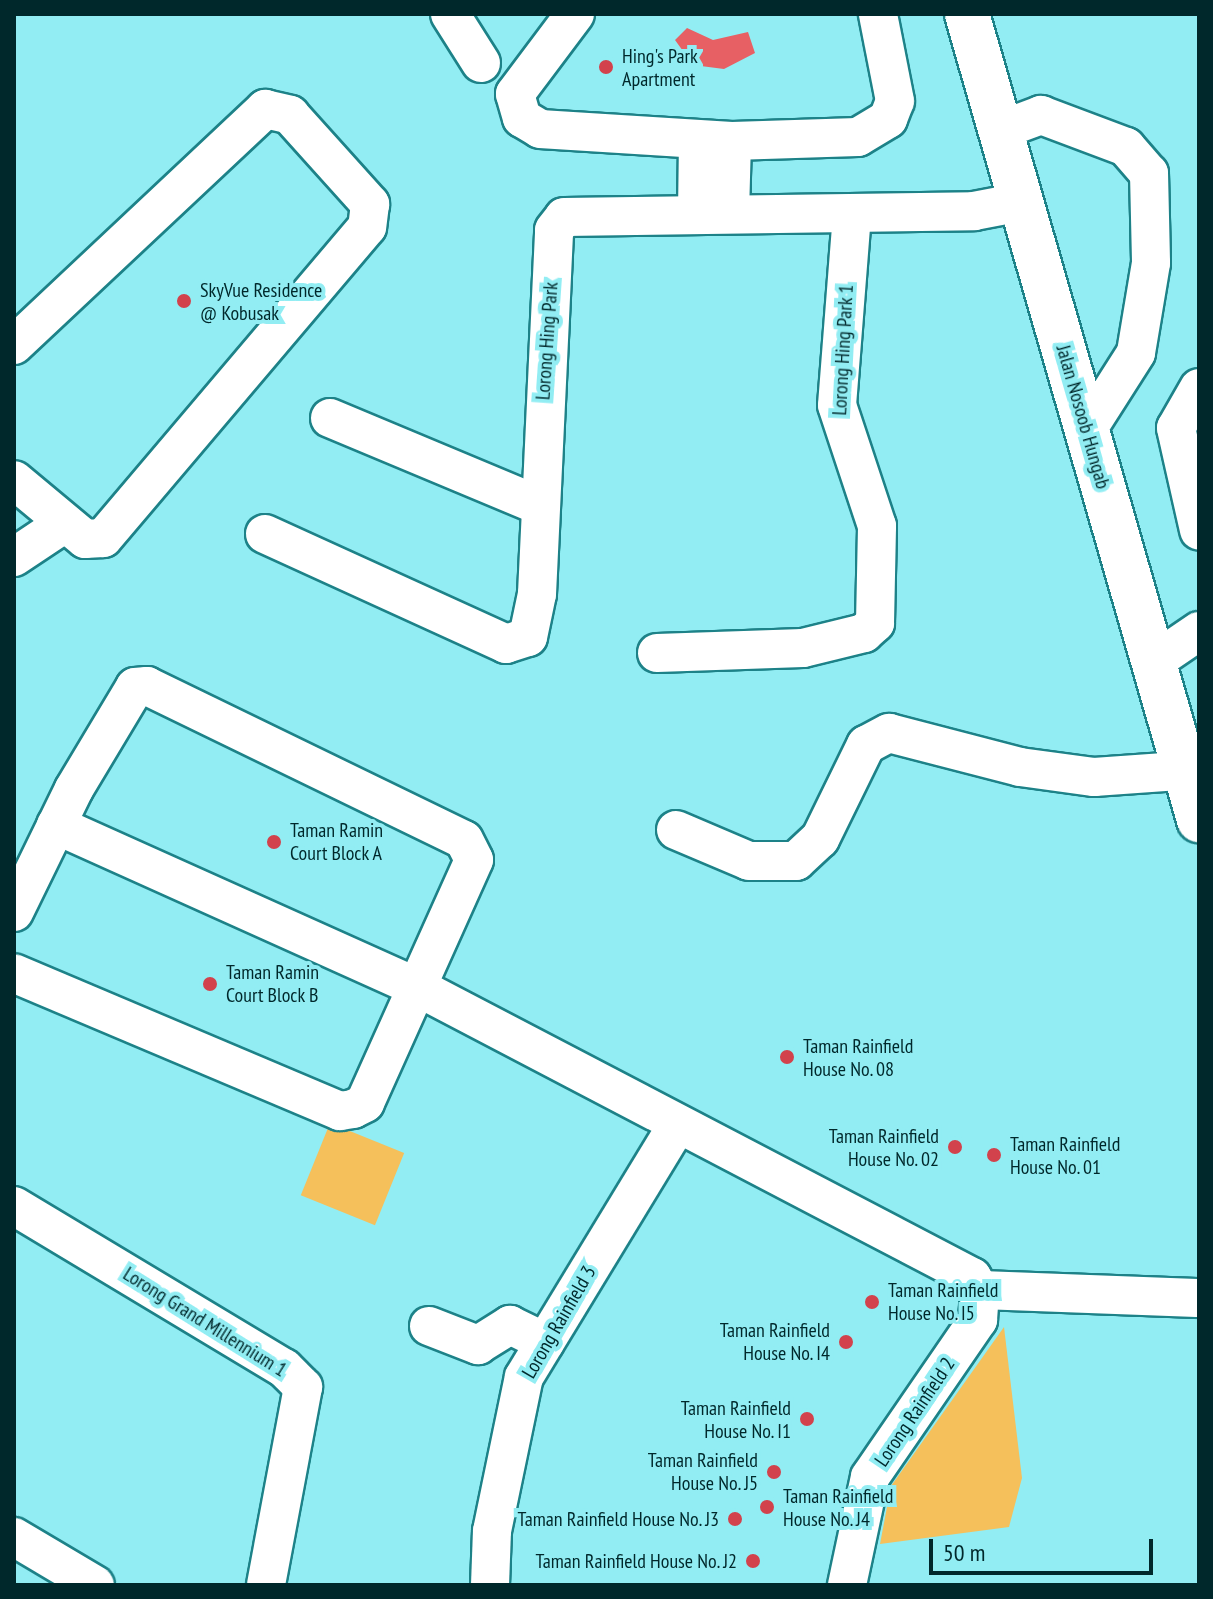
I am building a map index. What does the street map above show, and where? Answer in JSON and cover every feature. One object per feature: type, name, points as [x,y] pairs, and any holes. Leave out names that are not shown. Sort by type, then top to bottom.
[{"type":"main road","name":"Jalan Nosoob Hungab","points":[[967,14],[1087,430],[1179,771],[1199,820]]},
{"type":"street","points":[[450,14],[481,63]]},
{"type":"street","points":[[575,14],[515,94],[522,118],[540,129],[715,140],[858,137],[888,119],[895,101],[878,14]]},
{"type":"street","points":[[14,345],[265,109],[290,115],[370,204],[367,227],[110,532],[94,540],[19,501]]},
{"type":"street","points":[[1001,130],[1041,115],[1126,147],[1149,173],[1151,263],[1136,353],[1087,430]]},
{"type":"street","points":[[714,213],[715,140]]},
{"type":"street","name":"Lorong Hing Park","points":[[265,534],[506,644],[528,637],[534,620],[536,504],[554,230],[564,217],[580,212],[852,214],[974,211],[1021,202]]},
{"type":"street","name":"Lorong Hing Park 1","points":[[657,653],[803,648],[864,633],[875,623],[875,515],[840,431],[837,405],[852,214]]},
{"type":"street","points":[[1199,388],[1176,428],[1199,530]]},
{"type":"street","points":[[330,418],[536,504]]},
{"type":"street","points":[[14,557],[65,523]]},
{"type":"street","points":[[1152,663],[1199,631]]},
{"type":"street","points":[[14,912],[126,692],[147,686],[473,849],[474,860],[365,1103],[340,1111],[14,973]]},
{"type":"street","points":[[676,830],[749,861],[796,861],[820,839],[866,745],[889,733],[1020,767],[1094,777],[1179,771]]},
{"type":"street","points":[[56,825],[419,988],[676,1127],[972,1277],[980,1290],[1198,1298]]},
{"type":"street","name":"Lorong Rainfield 3","points":[[490,1585],[492,1531],[524,1377],[676,1127]]},
{"type":"street","name":"Lorong Grand Millennium 1","points":[[14,1206],[284,1368],[303,1387],[266,1585]]},
{"type":"street","name":"Lorong Rainfield 2","points":[[847,1585],[870,1477],[978,1320],[980,1290]]},
{"type":"street","points":[[429,1326],[478,1345],[510,1325],[545,1342]]},
{"type":"street","points":[[14,1537],[95,1585]]},
{"type":"shaded area","points":[[687,28],[713,40],[748,32],[755,53],[724,69],[693,65],[675,40]]},
{"type":"shaded area","points":[[330,1123],[404,1153],[375,1225],[301,1195]]},
{"type":"shaded area","points":[[1004,1327],[1022,1478],[1009,1527],[880,1544],[891,1486]]},
{"type":"place","name":"Hing's Park Apartment","points":[[606,67]]},
{"type":"place","name":"SkyVue Residence @ Kobusak","points":[[184,301]]},
{"type":"place","name":"Taman Ramin Court Block A","points":[[274,842]]},
{"type":"place","name":"Taman Ramin Court Block B","points":[[210,984]]},
{"type":"place","name":"Taman Rainfield House No. 08","points":[[787,1057]]},
{"type":"place","name":"Taman Rainfield House No. 02","points":[[955,1147]]},
{"type":"place","name":"Taman Rainfield House No. 01","points":[[994,1155]]},
{"type":"place","name":"Taman Rainfield House No. I5","points":[[872,1302]]},
{"type":"place","name":"Taman Rainfield House No. I4","points":[[846,1342]]},
{"type":"place","name":"Taman Rainfield House No. I1","points":[[807,1419]]},
{"type":"place","name":"Taman Rainfield House No. J5","points":[[774,1472]]},
{"type":"place","name":"Taman Rainfield House No. J4","points":[[767,1507]]},
{"type":"place","name":"Taman Rainfield House No. J3","points":[[735,1519]]},
{"type":"place","name":"Taman Rainfield House No. J2","points":[[753,1561]]}]
